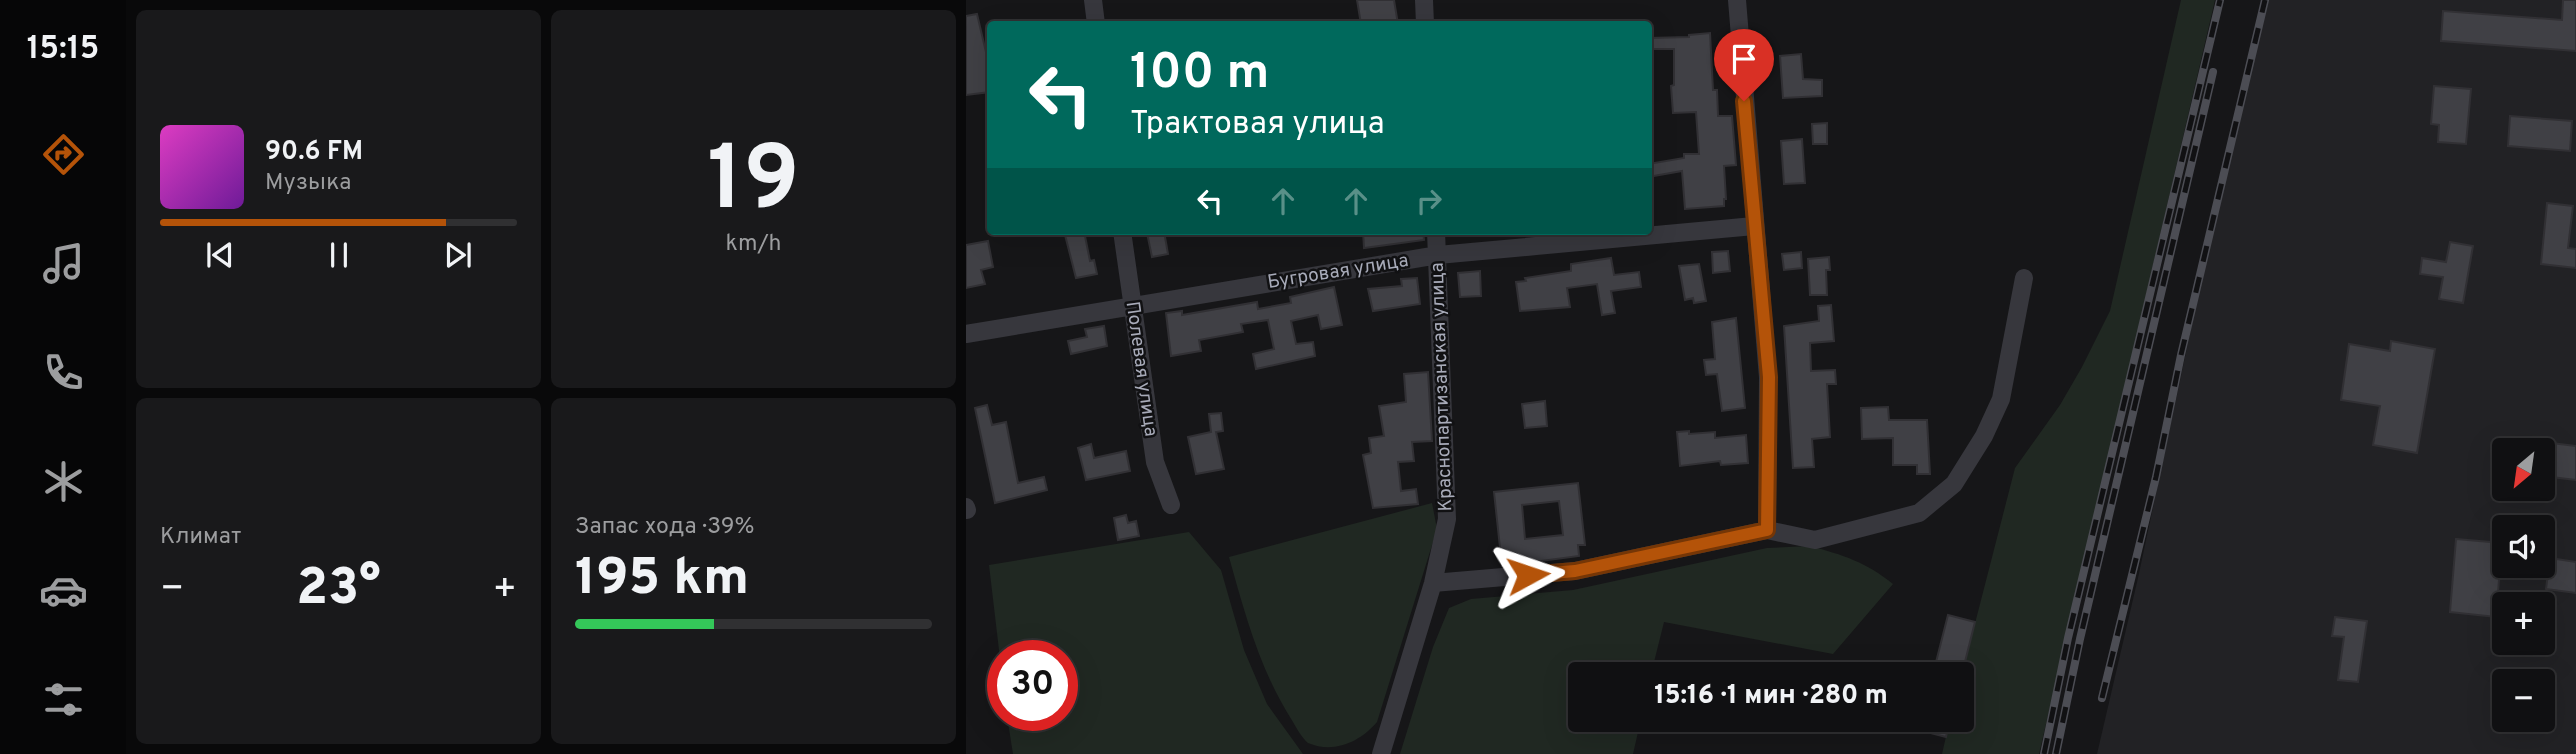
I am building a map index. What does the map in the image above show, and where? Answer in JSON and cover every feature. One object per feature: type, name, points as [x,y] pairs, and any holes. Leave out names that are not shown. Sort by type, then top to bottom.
[{"type":"street","points":[[1093,0],[1096,21]]},
{"type":"street","points":[[1424,0],[1425,21]]},
{"type":"street","points":[[1737,0],[1754,226],[1769,377],[1767,530]]},
{"type":"street","name":"Бугровая улица","points":[[966,334],[1438,255],[1754,226]]},
{"type":"street","name":"Полевая улица","points":[[1122,235],[1154,462],[1171,505]]},
{"type":"street","name":"Краснопартизанская улица","points":[[1381,754],[1433,583],[1447,519],[1436,235]]},
{"type":"street","points":[[1433,583],[1575,571],[1767,530],[1815,540],[1919,513],[1954,484],[1984,436],[2001,399],[2024,278]]},
{"type":"shaded area","points":[[2181,0],[2215,0],[2039,754],[1942,754],[1947,732],[1974,732],[1974,662],[1965,662],[2015,468],[2060,405],[2110,311]]},
{"type":"shaded area","points":[[2268,0],[2576,0],[2576,754],[2097,754],[2138,578],[2218,202]]},
{"type":"shaded area","points":[[1432,503],[1437,529],[1377,722],[1363,735],[1346,744],[1327,747],[1308,743],[1281,703],[1262,662],[1229,557]]},
{"type":"shaded area","points":[[1189,532],[1221,570],[1244,650],[1267,704],[1303,754],[1013,754],[1009,731],[1078,731],[1078,640],[998,640],[989,565]]},
{"type":"shaded area","points":[[1810,546],[1854,560],[1893,584],[1833,654],[1664,622],[1654,662],[1568,662],[1568,732],[1638,732],[1633,754],[1400,754],[1433,647],[1449,608],[1471,599],[1573,590],[1767,548]]},
{"type":"building","points":[[1357,0],[1394,0],[1398,21],[1360,21]]},
{"type":"building","points":[[2563,0],[2576,0],[2576,51],[2441,41],[2443,11],[2562,20]]},
{"type":"building","points":[[977,14],[987,56],[987,92],[966,95],[966,16]]},
{"type":"building","points":[[1710,33],[1713,90],[1717,90],[1718,116],[1732,116],[1736,165],[1724,166],[1724,206],[1685,209],[1682,171],[1652,176],[1652,163],[1684,158],[1684,154],[1699,154],[1696,112],[1673,113],[1671,86],[1674,85],[1674,49],[1652,49],[1652,38]]},
{"type":"building","points":[[1801,54],[1803,79],[1822,80],[1822,96],[1783,98],[1780,56]]},
{"type":"building","points":[[2434,86],[2471,89],[2466,144],[2438,142],[2439,125],[2431,124]]},
{"type":"building","points":[[2510,116],[2572,121],[2570,151],[2508,146]]},
{"type":"building","points":[[1827,123],[1827,144],[1813,144],[1812,124]]},
{"type":"building","points":[[1802,139],[1805,183],[1784,184],[1781,141]]},
{"type":"building","points":[[2547,203],[2573,206],[2568,248],[2576,249],[2576,268],[2541,264]]},
{"type":"building","points":[[1065,235],[1085,235],[1090,261],[1094,260],[1097,274],[1076,278]]},
{"type":"building","points":[[1147,235],[1165,235],[1168,254],[1152,257]]},
{"type":"building","points":[[1363,235],[1423,235],[1424,240],[1364,248]]},
{"type":"building","points":[[988,241],[993,267],[981,270],[985,284],[966,288],[966,245]]},
{"type":"building","points":[[2450,242],[2473,246],[2463,303],[2439,299],[2443,277],[2420,274],[2422,258],[2446,262]]},
{"type":"building","points":[[1728,251],[1730,271],[1713,273],[1712,252]]},
{"type":"building","points":[[1801,252],[1802,268],[1784,270],[1782,254]]},
{"type":"building","points":[[1829,257],[1830,270],[1826,270],[1827,295],[1810,295],[1808,259]]},
{"type":"building","points":[[1611,258],[1614,275],[1639,272],[1641,287],[1611,291],[1615,313],[1602,315],[1597,284],[1567,288],[1570,307],[1520,311],[1516,282],[1526,281],[1525,278],[1571,271],[1571,264]]},
{"type":"building","points":[[1699,264],[1706,301],[1694,303],[1693,298],[1685,300],[1679,266]]},
{"type":"building","points":[[1480,271],[1481,296],[1460,297],[1458,273]]},
{"type":"building","points":[[1417,278],[1420,304],[1373,311],[1368,289],[1402,286],[1401,279]]},
{"type":"building","points":[[1334,287],[1342,325],[1321,329],[1318,315],[1291,321],[1296,344],[1313,342],[1315,356],[1256,369],[1253,354],[1274,349],[1268,320],[1241,324],[1243,332],[1199,340],[1201,351],[1171,356],[1166,313],[1182,311],[1182,315],[1257,302],[1258,309],[1291,303],[1290,297]]},
{"type":"building","points":[[1831,305],[1834,341],[1810,343],[1811,371],[1835,370],[1836,384],[1827,384],[1830,437],[1812,439],[1814,467],[1793,468],[1784,326],[1819,321],[1818,306]]},
{"type":"building","points":[[1736,318],[1745,408],[1722,411],[1717,374],[1706,375],[1704,360],[1715,359],[1712,322]]},
{"type":"building","points":[[1104,326],[1107,346],[1071,354],[1068,341],[1087,337],[1085,329]]},
{"type":"building","points":[[2391,341],[2435,349],[2417,453],[2373,445],[2380,406],[2341,400],[2349,344],[2390,351]]},
{"type":"building","points":[[1428,372],[1432,441],[1412,442],[1414,461],[1398,462],[1401,491],[1416,489],[1418,504],[1373,508],[1363,455],[1371,453],[1369,438],[1384,436],[1379,406],[1406,402],[1404,374]]},
{"type":"building","points":[[1545,401],[1547,426],[1525,428],[1522,404]]},
{"type":"building","points":[[987,405],[992,425],[1006,422],[1018,483],[1044,477],[1047,490],[995,503],[975,408]]},
{"type":"building","points":[[1888,407],[1889,420],[1927,420],[1930,474],[1917,474],[1917,465],[1893,465],[1893,438],[1862,439],[1861,408]]},
{"type":"building","points":[[1221,413],[1223,431],[1216,432],[1224,469],[1196,474],[1188,437],[1211,432],[1209,414]]},
{"type":"building","points":[[1689,431],[1689,434],[1715,432],[1715,438],[1746,435],[1748,463],[1721,465],[1720,461],[1680,466],[1677,432]]},
{"type":"building","points":[[2555,443],[2576,446],[2576,480],[2555,477]]},
{"type":"building","points":[[1091,444],[1094,458],[1126,451],[1130,471],[1086,480],[1078,448]]},
{"type":"building","points":[[1578,483],[1585,545],[1578,545],[1579,556],[1502,566],[1494,492]],"holes":[[[1559,501],[1563,535],[1525,539],[1522,505]]]},
{"type":"building","points":[[1126,515],[1128,523],[1136,521],[1139,536],[1118,540],[1114,518]]},
{"type":"building","points":[[2456,539],[2492,542],[2492,578],[2499,578],[2498,592],[2492,592],[2492,617],[2450,612]]},
{"type":"building","points":[[2555,559],[2576,562],[2576,593],[2546,589],[2547,578],[2555,578]]},
{"type":"building","points":[[1948,615],[1975,622],[1965,662],[1936,662]]},
{"type":"building","points":[[2335,617],[2367,621],[2358,682],[2338,680],[2344,637],[2332,636]]},
{"type":"building","points":[[1927,732],[1947,732],[1946,737]]},
{"type":"railway","points":[[2044,754],[2068,638],[2220,0]]},
{"type":"railway","points":[[2102,698],[2156,477],[2181,355],[2265,0]]},
{"type":"railway","points":[[2056,754],[2080,639],[2213,72]]},
{"type":"route","points":[[1528,575],[1575,571],[1767,530],[1769,377],[1744,101]]}]
